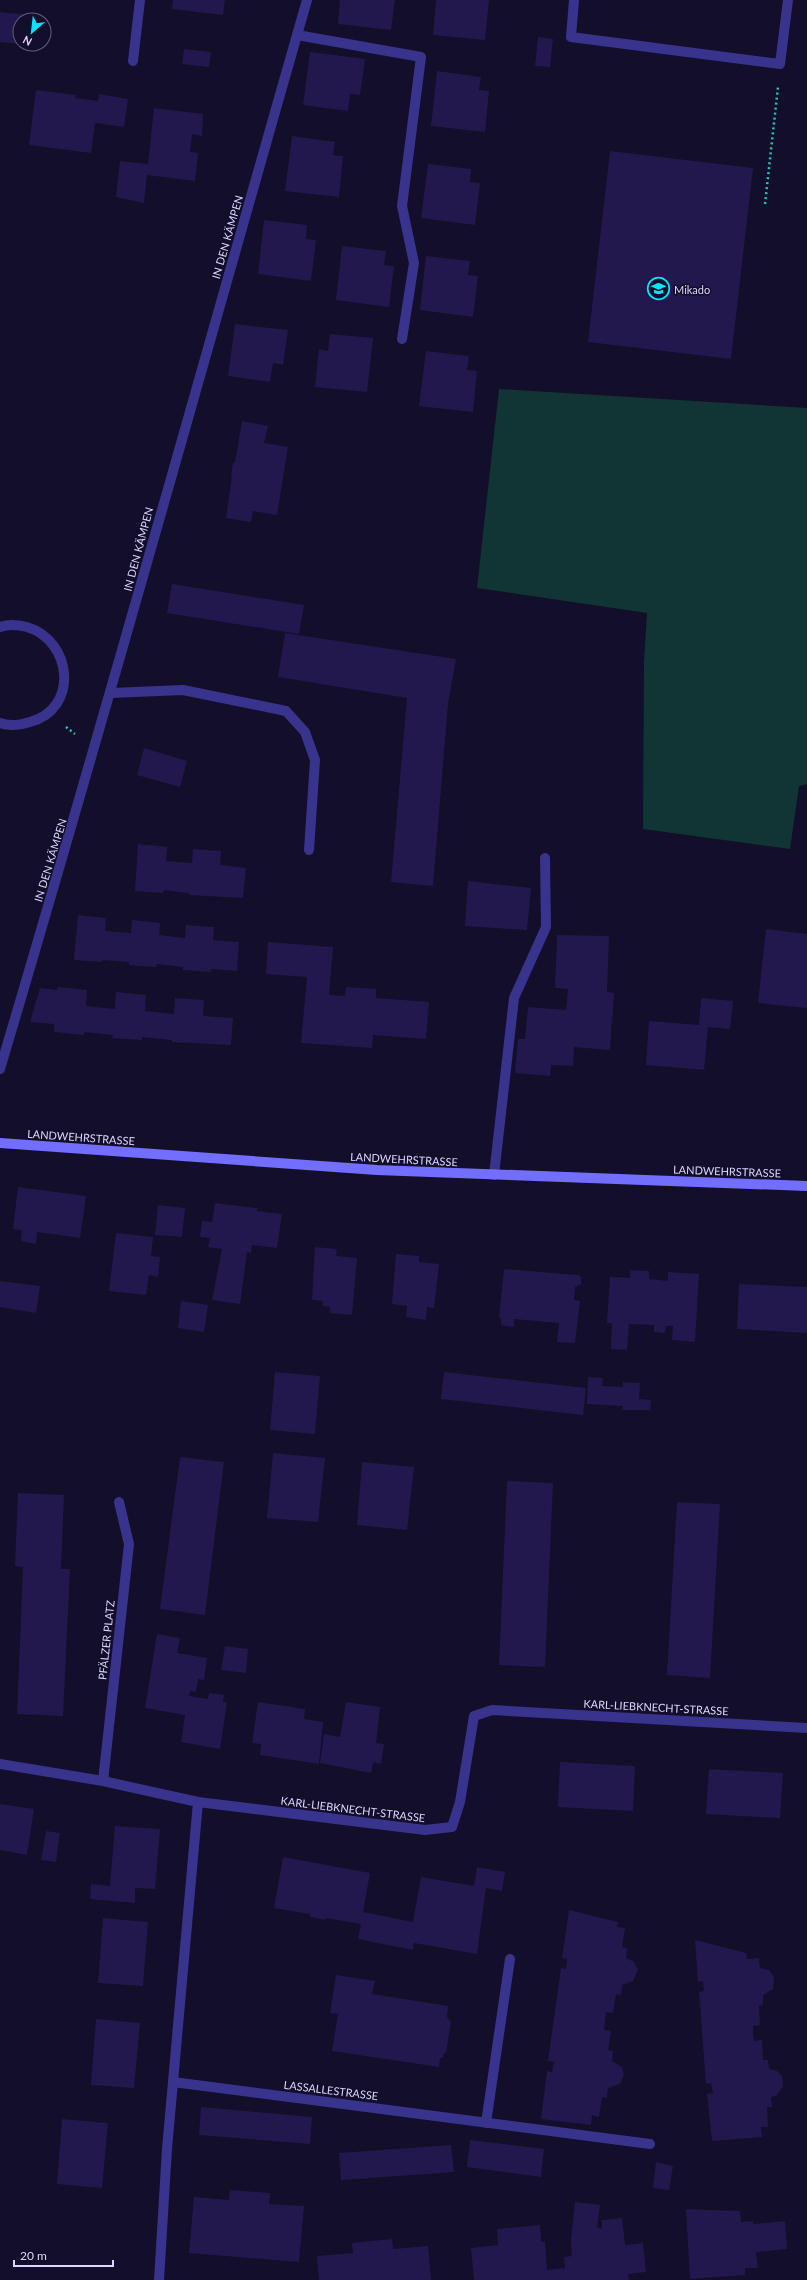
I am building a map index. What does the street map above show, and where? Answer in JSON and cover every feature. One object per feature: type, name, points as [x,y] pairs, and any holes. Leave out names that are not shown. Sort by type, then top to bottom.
[{"type":"main road","name":"LANDWEHRSTRASSE","points":[[0,1143],[369,1170],[807,1186]]},
{"type":"street","points":[[133,61],[140,0]]},
{"type":"street","name":"IN DEN KÄMPEN","points":[[0,1069],[111,693],[194,393],[308,0]]},
{"type":"street","points":[[574,0],[571,37],[780,64],[788,0]]},
{"type":"street","points":[[298,35],[421,57],[402,206],[414,263],[402,339]]},
{"type":"street","points":[[0,627],[20,625],[36,630],[50,639],[59,652],[64,667],[64,683],[59,699],[49,712],[36,721],[19,726],[0,723]]},
{"type":"street","points":[[111,693],[183,690],[286,711],[305,732],[315,760],[309,850]]},
{"type":"street","points":[[494,1175],[514,998],[546,927],[545,858]]},
{"type":"street","name":"PFÄLZER PLATZ","points":[[103,1781],[129,1544],[120,1502]]},
{"type":"street","name":"KARL-LIEBKNECHT-STRASSE","points":[[0,1764],[103,1781],[198,1802],[425,1830],[452,1826],[460,1802],[474,1716],[492,1710],[807,1728]]},
{"type":"street","points":[[159,2280],[173,2082],[198,1802]]},
{"type":"street","points":[[486,2123],[510,1959]]},
{"type":"street","name":"LASSALLESTRASSE","points":[[173,2082],[650,2144]]},
{"type":"path","points":[[765,204],[780,64]]},
{"type":"path","points":[[49,712],[94,752]]},
{"type":"green space","points":[[499,389],[807,408],[807,784],[799,786],[790,849],[643,829],[644,662],[647,613],[477,588]]},
{"type":"building","points":[[173,0],[225,0],[223,15],[172,9]]},
{"type":"building","points":[[340,0],[395,0],[391,30],[338,24]]},
{"type":"building","points":[[436,0],[489,0],[485,40],[433,35]]},
{"type":"building","points":[[0,12],[12,13],[12,43],[0,42]]},
{"type":"building","points":[[538,37],[553,39],[550,67],[535,66]]},
{"type":"building","points":[[184,49],[211,52],[209,67],[182,64]]},
{"type":"building","points":[[310,52],[365,59],[360,95],[350,94],[348,111],[303,105]]},
{"type":"building","points":[[437,71],[481,77],[479,90],[489,91],[485,132],[431,126]]},
{"type":"building","points":[[36,90],[76,95],[75,98],[98,101],[99,94],[128,99],[124,127],[95,123],[91,153],[29,145]]},
{"type":"building","points":[[154,108],[203,114],[202,136],[192,134],[190,152],[198,153],[195,181],[147,175],[144,203],[116,197],[120,161],[148,164]]},
{"type":"building","points":[[292,136],[335,142],[333,155],[343,156],[339,197],[285,191]]},
{"type":"building","points":[[610,151],[753,168],[731,359],[588,342]]},
{"type":"building","points":[[428,164],[471,169],[470,182],[480,183],[475,225],[421,218]]},
{"type":"building","points":[[264,220],[307,225],[306,239],[316,240],[311,281],[258,274]]},
{"type":"building","points":[[342,246],[386,251],[384,265],[394,266],[389,307],[336,300]]},
{"type":"building","points":[[426,256],[470,261],[468,275],[478,276],[473,317],[420,310]]},
{"type":"building","points":[[235,324],[288,330],[283,365],[273,363],[270,382],[228,376]]},
{"type":"building","points":[[330,334],[373,338],[367,392],[315,387],[319,349],[328,351]]},
{"type":"building","points":[[426,351],[469,356],[467,370],[477,371],[473,412],[419,406]]},
{"type":"building","points":[[242,421],[268,426],[264,443],[288,447],[277,515],[253,511],[251,522],[226,518],[233,462],[235,463]]},
{"type":"building","points":[[172,584],[304,605],[299,634],[167,613]]},
{"type":"building","points":[[285,633],[456,659],[448,704],[433,886],[391,882],[407,698],[278,677]]},
{"type":"building","points":[[144,748],[187,761],[180,787],[137,775]]},
{"type":"building","points":[[138,844],[167,847],[166,861],[192,863],[193,849],[221,851],[220,865],[246,868],[243,898],[189,895],[189,893],[164,890],[163,893],[135,891]]},
{"type":"building","points":[[468,881],[531,888],[527,930],[465,926]]},
{"type":"building","points":[[78,915],[106,918],[105,931],[131,933],[132,920],[160,923],[159,935],[185,938],[186,925],[214,927],[213,940],[239,942],[237,971],[211,969],[211,972],[183,970],[183,967],[157,964],[156,967],[129,965],[129,962],[74,960]]},
{"type":"building","points":[[766,929],[807,934],[807,1008],[758,1003]]},
{"type":"building","points":[[557,935],[609,936],[607,992],[614,993],[610,1050],[574,1047],[573,1066],[551,1065],[550,1076],[515,1073],[518,1039],[525,1039],[528,1007],[566,1010],[568,989],[555,988]]},
{"type":"building","points":[[268,942],[333,947],[329,995],[345,996],[346,987],[376,989],[376,998],[429,1002],[426,1039],[373,1035],[372,1048],[301,1043],[307,977],[266,974]]},
{"type":"building","points":[[58,987],[87,990],[86,1006],[115,1009],[116,992],[146,995],[145,1011],[174,1014],[175,998],[204,1000],[203,1016],[233,1018],[231,1045],[172,1042],[172,1040],[142,1037],[142,1040],[112,1038],[113,1035],[84,1032],[84,1035],[54,1032],[54,1024],[30,1022],[40,988],[57,990]]},
{"type":"building","points":[[701,998],[733,1001],[730,1029],[708,1027],[704,1070],[646,1065],[649,1021],[699,1025]]},
{"type":"building","points":[[18,1187],[86,1196],[80,1238],[37,1232],[36,1244],[21,1241],[22,1230],[13,1229]]},
{"type":"building","points":[[215,1203],[257,1208],[257,1211],[282,1214],[277,1248],[252,1245],[251,1253],[247,1252],[240,1304],[212,1300],[222,1249],[208,1247],[210,1238],[200,1237],[202,1221],[212,1222]]},
{"type":"building","points":[[158,1205],[185,1208],[182,1237],[155,1235]]},
{"type":"building","points":[[116,1233],[153,1237],[151,1256],[160,1257],[158,1277],[149,1275],[146,1295],[109,1291]]},
{"type":"building","points":[[315,1247],[337,1249],[336,1256],[357,1258],[352,1315],[330,1313],[330,1307],[323,1306],[323,1301],[312,1300]]},
{"type":"building","points":[[396,1254],[419,1256],[419,1262],[439,1264],[434,1308],[427,1307],[426,1320],[406,1317],[407,1306],[392,1304]]},
{"type":"building","points":[[504,1269],[578,1275],[581,1277],[581,1284],[575,1287],[574,1300],[580,1301],[575,1343],[557,1342],[559,1323],[514,1319],[514,1327],[501,1325],[501,1318],[499,1318]]},
{"type":"building","points":[[630,1270],[649,1271],[649,1279],[668,1281],[668,1272],[699,1274],[695,1342],[672,1340],[673,1326],[666,1326],[665,1333],[654,1332],[654,1325],[629,1324],[627,1350],[611,1349],[612,1323],[607,1323],[610,1277],[630,1278]]},
{"type":"building","points":[[0,1281],[40,1286],[36,1313],[0,1307]]},
{"type":"building","points":[[739,1284],[807,1287],[807,1333],[737,1329]]},
{"type":"building","points":[[181,1301],[208,1305],[204,1332],[178,1328]]},
{"type":"building","points":[[275,1372],[320,1376],[315,1434],[270,1430]]},
{"type":"building","points":[[444,1372],[586,1388],[583,1415],[441,1399]]},
{"type":"building","points":[[588,1377],[603,1378],[602,1386],[623,1387],[623,1382],[640,1383],[639,1399],[651,1400],[650,1410],[622,1410],[623,1406],[587,1404]]},
{"type":"building","points":[[273,1453],[325,1458],[318,1522],[267,1518]]},
{"type":"building","points":[[180,1457],[224,1462],[205,1615],[160,1609]]},
{"type":"building","points":[[362,1462],[414,1467],[407,1530],[357,1525]]},
{"type":"building","points":[[507,1481],[553,1483],[545,1667],[499,1665]]},
{"type":"building","points":[[18,1493],[64,1495],[61,1569],[70,1569],[63,1716],[17,1714],[23,1567],[15,1566]]},
{"type":"building","points":[[677,1502],[720,1504],[710,1678],[667,1675]]},
{"type":"building","points":[[157,1634],[180,1638],[177,1653],[207,1658],[204,1680],[198,1679],[196,1692],[190,1691],[189,1696],[208,1699],[209,1693],[224,1695],[223,1702],[227,1702],[220,1749],[181,1742],[185,1715],[145,1708]]},
{"type":"building","points":[[225,1646],[248,1649],[246,1673],[221,1670]]},
{"type":"building","points":[[258,1702],[305,1709],[304,1719],[323,1722],[319,1764],[260,1755],[261,1744],[252,1743]]},
{"type":"building","points":[[346,1702],[380,1707],[376,1743],[384,1744],[381,1764],[373,1762],[371,1773],[320,1763],[324,1734],[340,1737]]},
{"type":"building","points":[[560,1762],[635,1766],[633,1811],[558,1807]]},
{"type":"building","points":[[709,1769],[783,1773],[780,1818],[706,1814]]},
{"type":"building","points":[[0,1804],[34,1809],[27,1855],[0,1850]]},
{"type":"building","points":[[115,1826],[160,1829],[155,1889],[135,1888],[135,1903],[90,1899],[91,1884],[110,1886]]},
{"type":"building","points":[[46,1831],[60,1833],[56,1862],[41,1860]]},
{"type":"building","points":[[283,1857],[370,1873],[363,1912],[413,1922],[421,1877],[474,1886],[477,1867],[505,1872],[502,1891],[486,1888],[477,1954],[414,1943],[413,1950],[358,1939],[361,1924],[326,1918],[326,1920],[310,1917],[310,1914],[274,1908]]},
{"type":"building","points":[[569,1910],[618,1922],[617,1927],[625,1928],[622,1947],[627,1948],[626,1958],[634,1962],[638,1970],[633,1981],[622,1985],[621,1995],[616,1994],[613,2013],[606,2012],[604,2030],[611,2031],[608,2050],[613,2051],[612,2061],[622,2067],[624,2075],[620,2084],[608,2088],[607,2098],[602,2097],[599,2117],[592,2115],[591,2125],[541,2119],[547,2071],[552,2072],[554,2062],[548,2061],[561,1968],[566,1969],[567,1959],[562,1958]]},
{"type":"building","points":[[103,1918],[148,1922],[143,1986],[98,1983]]},
{"type":"building","points":[[695,1940],[746,1953],[747,1959],[759,1958],[760,1968],[769,1970],[774,1977],[773,1989],[763,1995],[763,2005],[759,2006],[760,2025],[753,2026],[754,2041],[762,2040],[763,2060],[768,2060],[769,2069],[777,2071],[782,2076],[783,2087],[776,2096],[771,2097],[772,2107],[767,2107],[768,2127],[761,2127],[762,2137],[712,2141],[707,2094],[713,2093],[711,2083],[706,2084],[699,1992],[704,1991],[703,1981],[698,1982]]},
{"type":"building","points":[[336,1975],[375,1981],[372,1994],[448,2006],[447,2017],[451,2022],[446,2053],[444,2053],[443,2058],[440,2058],[439,2067],[332,2051],[338,2014],[330,2013]]},
{"type":"building","points":[[96,2019],[140,2023],[134,2088],[91,2085]]},
{"type":"building","points":[[201,2107],[312,2117],[310,2144],[199,2135]]},
{"type":"building","points":[[62,2119],[108,2123],[102,2188],[57,2184]]},
{"type":"building","points":[[470,2140],[544,2149],[541,2177],[467,2167]]},
{"type":"building","points":[[451,2145],[454,2172],[341,2180],[339,2153]]},
{"type":"building","points":[[656,2162],[673,2166],[669,2190],[653,2188]]},
{"type":"building","points":[[230,2190],[270,2193],[269,2204],[304,2206],[299,2262],[189,2253],[194,2197],[229,2200]]},
{"type":"building","points":[[575,2202],[600,2205],[597,2227],[602,2229],[602,2220],[622,2218],[625,2245],[643,2243],[646,2272],[628,2274],[629,2280],[474,2280],[471,2248],[498,2245],[497,2229],[540,2225],[541,2242],[545,2242],[547,2270],[565,2268],[564,2257],[572,2256],[571,2240]]},
{"type":"building","points":[[686,2209],[740,2211],[741,2222],[753,2221],[753,2224],[785,2221],[787,2249],[756,2252],[758,2268],[745,2268],[745,2275],[690,2279]]},
{"type":"building","points":[[392,2239],[393,2249],[428,2246],[431,2280],[319,2280],[317,2256],[353,2253],[352,2243]]},
{"type":"place","name":"Mikado","points":[[658,289]]}]
